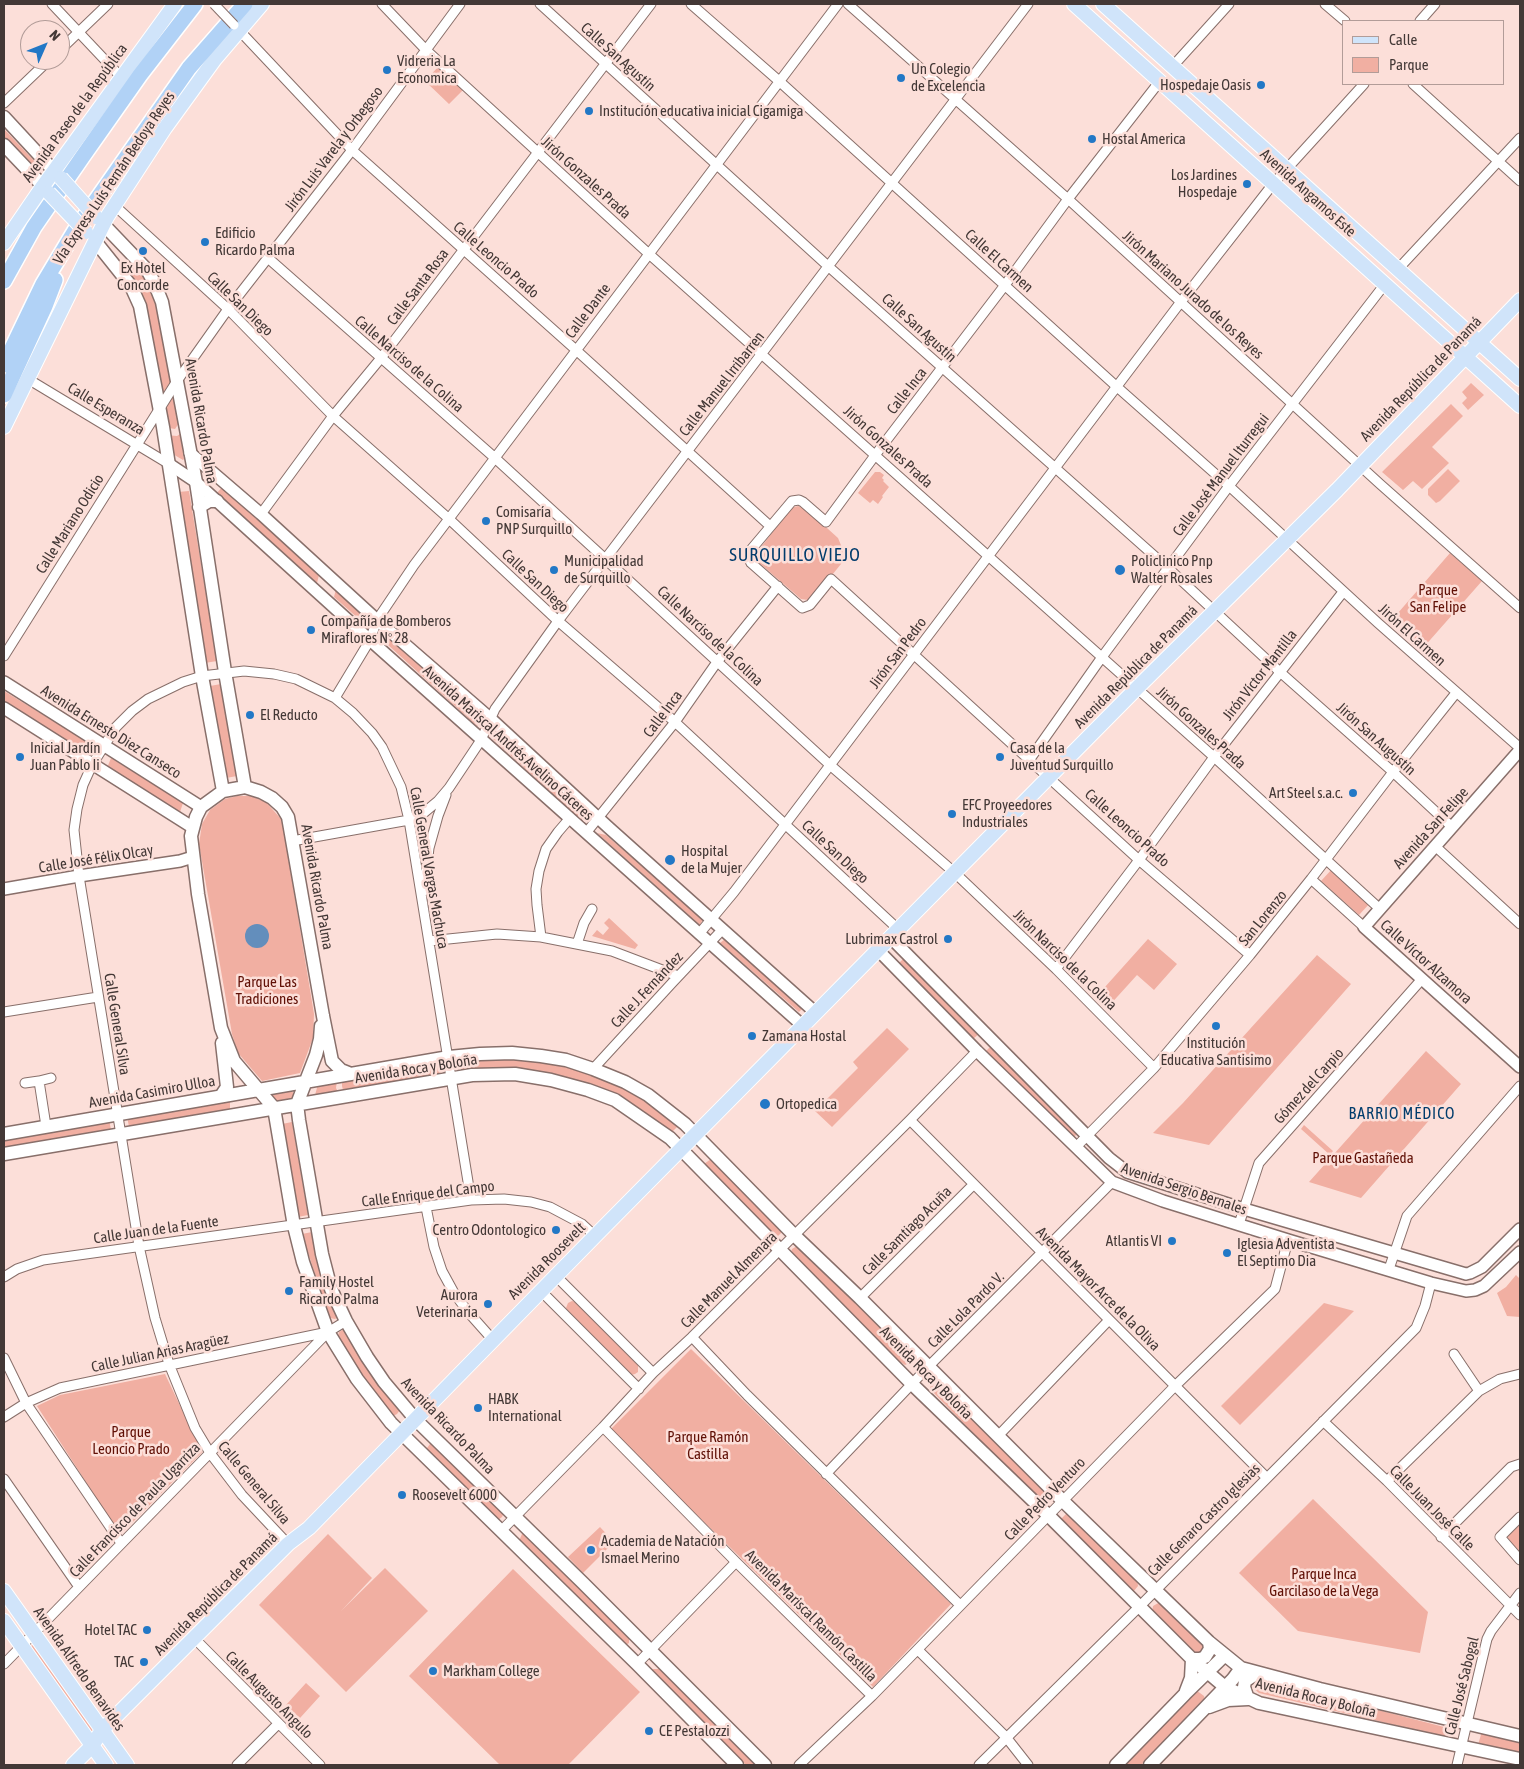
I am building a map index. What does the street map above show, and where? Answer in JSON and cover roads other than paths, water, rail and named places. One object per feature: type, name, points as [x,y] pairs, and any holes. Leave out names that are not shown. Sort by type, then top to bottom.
[{"type":"highway","points":[[4,262],[34,227],[140,75],[195,4]]},
{"type":"highway","name":"Vía Expresa Luis Fernán Bedoya Reyes","points":[[4,365],[40,291],[65,246],[189,68],[246,4]]},
{"type":"highway","points":[[4,281],[34,227]]},
{"type":"highway","points":[[4,395],[45,306],[65,246]]},
{"type":"main road","name":"Avenida Paseo de la República","points":[[4,243],[58,174],[121,77],[175,4]]},
{"type":"main road","points":[[4,427],[28,379],[90,237],[100,220],[114,205],[237,28],[262,4]]},
{"type":"main road","name":"Avenida Angamos Este","points":[[1074,4],[1520,406]]},
{"type":"main road","name":"Avenida Angamos Este","points":[[1103,4],[1399,268],[1520,379]]},
{"type":"main road","name":"Avenida Ricardo Palma","points":[[4,118],[146,270],[154,282],[162,302],[196,482],[225,672],[245,787],[272,798],[282,807],[288,817],[322,1016],[332,1060],[341,1070],[348,1074]]},
{"type":"main road","points":[[4,145],[90,237],[117,268],[139,300],[160,407],[202,676],[223,791]]},
{"type":"main road","points":[[117,268],[121,257],[131,254]]},
{"type":"main road","name":"Avenida República de Panamá","points":[[816,1013],[1287,540],[1520,300]]},
{"type":"main road","points":[[146,333],[152,336],[160,336],[168,330]]},
{"type":"main road","points":[[163,426],[169,433],[175,434],[182,429],[184,424]]},
{"type":"main road","points":[[199,507],[209,501],[217,501]]},
{"type":"main road","points":[[228,1116],[233,1105],[229,1098],[223,1096],[227,1087],[221,1028],[193,858],[192,827],[202,807],[211,798],[223,791],[245,787]]},
{"type":"main road","name":"Avenida Roosevelt","points":[[304,1534],[816,1013]]},
{"type":"main road","name":"Avenida Ricardo Palma","points":[[322,1016],[320,1039],[307,1081],[297,1104],[298,1120],[322,1254],[331,1289],[346,1321],[384,1382],[416,1420],[765,1765]]},
{"type":"main road","points":[[221,1028],[234,1061],[274,1108],[294,1226],[306,1269],[328,1332],[356,1379],[380,1411],[402,1434],[637,1664],[737,1765]]},
{"type":"main road","name":"Avenida Roca y Boloña","points":[[307,1081],[449,1057],[480,1054],[522,1054],[566,1060],[625,1082],[648,1095],[671,1112],[696,1135],[794,1235],[860,1298],[1063,1501],[1209,1642],[1240,1668],[1520,1736]]},
{"type":"main road","points":[[348,1074],[341,1078],[339,1087],[344,1094],[349,1096]]},
{"type":"main road","name":"Avenida Roca y Boloña","points":[[297,1104],[472,1075],[515,1074],[551,1080],[615,1100],[654,1126],[681,1150],[912,1384],[1192,1658],[1225,1687],[1259,1703],[1520,1759]]},
{"type":"main road","name":"Avenida Casimiro Ulloa","points":[[4,1134],[307,1081]]},
{"type":"main road","points":[[4,1154],[297,1104]]},
{"type":"main road","name":"Avenida República de Panamá","points":[[73,1765],[288,1544],[304,1534]]},
{"type":"main road","name":"Avenida República de Panamá","points":[[104,1733],[200,1644],[296,1548],[304,1534]]},
{"type":"main road","name":"Avenida Alfredo Benavides","points":[[4,1590],[33,1634],[127,1765]]},
{"type":"main road","points":[[4,1621],[106,1765]]},
{"type":"main road","points":[[1189,1690],[1192,1658],[1200,1660],[1205,1657],[1210,1650],[1209,1642]]},
{"type":"main road","points":[[1116,1765],[1224,1656]]},
{"type":"main road","points":[[1150,1765],[1225,1687],[1240,1668]]},
{"type":"main road","points":[[1207,1706],[1228,1700],[1248,1699],[1244,1687],[1245,1681],[1257,1673]]},
{"type":"main road","points":[[1189,1690],[1206,1688],[1209,1692],[1207,1706]]},
{"type":"street","points":[[52,4],[121,77]]},
{"type":"street","points":[[70,41],[108,4]]},
{"type":"street","name":"Calle Leoncio Prado","points":[[214,4],[352,150],[770,526]]},
{"type":"street","name":"Jirón Gonzales Prada","points":[[382,4],[426,50],[649,254],[876,454],[1214,757],[1380,909]]},
{"type":"street","name":"Jirón Luis Varela y Orbegoso","points":[[177,381],[228,310],[352,150],[460,4]]},
{"type":"street","name":"Calle San Agustín","points":[[540,4],[829,267],[1168,568],[1280,672]]},
{"type":"street","name":"Calle Santa Rosa","points":[[261,514],[333,416],[381,358],[650,4]]},
{"type":"street","name":"Calle El Carmen","points":[[691,4],[779,81],[1287,540]]},
{"type":"street","name":"Calle Dante","points":[[336,698],[370,640],[377,620],[448,518],[838,4]]},
{"type":"street","name":"Jirón Mariano Jurado de los Reyes","points":[[848,4],[1068,199],[1475,570],[1520,608]]},
{"type":"street","name":"Calle Manuel Irribarren","points":[[292,842],[409,820],[420,816],[438,801],[482,740],[495,709],[558,621],[1028,4]]},
{"type":"street","points":[[1173,66],[1229,4]]},
{"type":"street","points":[[1325,4],[1343,20]]},
{"type":"street","points":[[1421,20],[1435,4]]},
{"type":"street","points":[[4,103],[39,70]]},
{"type":"street","name":"Calle Inca","points":[[831,579],[810,605],[802,608],[751,563],[748,557],[749,552],[789,503],[796,500],[803,502],[826,522],[1068,199],[1160,81]]},
{"type":"street","points":[[1287,168],[1363,85]]},
{"type":"street","points":[[1415,85],[1520,181]]},
{"type":"street","points":[[1399,268],[1520,138]]},
{"type":"street","name":"Jirón San Pedro","points":[[699,934],[734,892],[914,656],[1056,469],[1116,386],[1287,168]]},
{"type":"street","name":"Calle San Diego","points":[[114,205],[228,310],[333,416],[448,518],[558,621],[675,722],[785,825],[895,934]]},
{"type":"street","name":"Calle Narciso de la Colina","points":[[268,258],[607,559],[830,765],[955,873]]},
{"type":"street","name":"Calle José Manuel Iturregui","points":[[1030,759],[1102,657],[1229,486],[1385,284]]},
{"type":"street","name":"Calle Esperanza","points":[[28,379],[138,443],[169,464]]},
{"type":"street","name":"Calle Mariano Odicio","points":[[4,656],[177,381]]},
{"type":"street","name":"Avenida Mariscal Andrés Avelino Cáceres","points":[[190,453],[491,719],[710,920],[816,1013]]},
{"type":"street","name":"Avenida Mariscal Andrés Avelino Cáceres","points":[[169,464],[196,482],[370,640],[803,1026]]},
{"type":"street","name":"Jirón El Carmen","points":[[1287,540],[1520,749]]},
{"type":"street","points":[[322,596],[332,579]]},
{"type":"street","name":"Calle Leoncio Prado","points":[[831,579],[1140,860],[1250,955]]},
{"type":"street","name":"Calle Inca","points":[[586,833],[675,722],[717,662],[778,586]]},
{"type":"street","name":"Jirón Víctor Mantilla","points":[[1056,969],[1140,860],[1214,757],[1344,592]]},
{"type":"street","name":"Calle General Vargas Machuca","points":[[202,676],[244,671],[296,679],[336,698],[372,733],[382,747],[401,787],[409,820],[471,1200]]},
{"type":"street","name":"Jirón San Augustín","points":[[1280,672],[1452,827]]},
{"type":"street","name":"Calle General Silva","points":[[202,676],[176,684],[148,699],[132,711],[116,727],[103,745],[83,785],[74,830],[79,876],[139,1246],[155,1318],[169,1364],[195,1428],[210,1453],[242,1495],[288,1544]]},
{"type":"street","name":"Avenida Ernesto Diez Canseco","points":[[4,682],[202,807]]},
{"type":"street","name":"San Lorenzo","points":[[1076,1147],[1154,1068],[1250,955],[1456,693]]},
{"type":"street","points":[[4,708],[192,827]]},
{"type":"street","name":"Avenida San Felipe","points":[[1364,927],[1520,749]]},
{"type":"street","name":"Calle Manuel Irribarren","points":[[423,903],[429,848],[438,816],[449,788]]},
{"type":"street","points":[[541,937],[536,905],[539,871],[546,849],[570,818]]},
{"type":"street","points":[[1435,846],[1520,924]]},
{"type":"street","name":"Calle José Félix Olcay","points":[[4,890],[193,858]]},
{"type":"street","name":"Jirón Narciso de la Colina","points":[[955,873],[1056,969],[1154,1068]]},
{"type":"street","name":"Calle Víctor Alzamora","points":[[1311,879],[1520,1067]]},
{"type":"street","points":[[577,944],[584,923],[592,910]]},
{"type":"street","name":"Calle J. Fernández","points":[[594,1069],[722,930]]},
{"type":"street","points":[[428,941],[497,934],[541,937],[612,951],[678,976]]},
{"type":"street","name":"Avenida Sergio Bernales","points":[[895,934],[1109,1158],[1127,1172],[1244,1209],[1466,1274],[1473,1271]]},
{"type":"street","name":"Avenida Sergio Bernales","points":[[878,950],[977,1051],[1112,1182],[1288,1240],[1431,1282],[1466,1291],[1475,1290],[1482,1286]]},
{"type":"street","points":[[665,970],[672,983]]},
{"type":"street","name":"Gómez del Carpio","points":[[1239,1224],[1259,1163],[1422,979]]},
{"type":"street","points":[[4,1012],[98,997]]},
{"type":"street","name":"Calle Manuel Almenara","points":[[501,1531],[653,1373],[692,1337],[977,1051]]},
{"type":"street","points":[[25,1083],[51,1078]]},
{"type":"street","points":[[39,1081],[46,1126]]},
{"type":"street","points":[[1389,1269],[1407,1216],[1520,1086]]},
{"type":"street","name":"Avenida Mayor Arce de la Oliva","points":[[910,1120],[1266,1477]]},
{"type":"street","name":"Calle Lola Pardo V.","points":[[826,1474],[928,1367],[1112,1182]]},
{"type":"street","name":"Calle Samtiago Acuña","points":[[860,1298],[974,1184]]},
{"type":"street","points":[[1163,1200],[1168,1186]]},
{"type":"street","name":"Calle Enrique del Campo","points":[[316,1223],[471,1200],[504,1199],[531,1202],[550,1207],[582,1224],[595,1236]]},
{"type":"street","points":[[426,1207],[434,1247],[442,1270],[459,1300],[493,1340]]},
{"type":"street","name":"Calle Juan de la Fuente","points":[[4,1277],[17,1268],[43,1260],[316,1223]]},
{"type":"street","points":[[1520,1229],[1482,1267],[1473,1271],[1482,1286],[1509,1264],[1520,1252]]},
{"type":"street","points":[[1321,1250],[1326,1232]]},
{"type":"street","name":"Calle Pedro Venturo","points":[[799,1765],[918,1650],[1175,1386],[1275,1289],[1288,1240]]},
{"type":"street","points":[[556,1276],[653,1373]]},
{"type":"street","name":"Calle Genaro Castro Iglesias","points":[[979,1765],[1416,1328],[1425,1306],[1431,1282]]},
{"type":"street","points":[[541,1291],[639,1389]]},
{"type":"street","points":[[998,1436],[1110,1320]]},
{"type":"street","points":[[328,1332],[346,1321]]},
{"type":"street","name":"Calle Julian Arias Aragüez","points":[[4,1417],[26,1403],[60,1388],[328,1332]]},
{"type":"street","name":"Calle Francisco de Paula Ugarriza","points":[[4,1664],[328,1332]]},
{"type":"street","points":[[692,1337],[826,1474],[960,1606]]},
{"type":"street","points":[[1454,1354],[1479,1391]]},
{"type":"street","points":[[4,1358],[26,1403],[121,1544]]},
{"type":"street","points":[[1387,1482],[1479,1391],[1500,1379],[1520,1374]]},
{"type":"street","name":"Calle Juan José Calle","points":[[1323,1421],[1520,1615]]},
{"type":"street","name":"Avenida Mariscal Ramón Castilla","points":[[603,1427],[872,1696]]},
{"type":"street","points":[[1441,1536],[1511,1467],[1520,1464]]},
{"type":"street","points":[[4,1479],[79,1587]]},
{"type":"street","points":[[1520,1516],[1500,1536],[1520,1560]]},
{"type":"street","points":[[637,1664],[736,1562]]},
{"type":"street","name":"Calle José Sabogal","points":[[1457,1765],[1486,1639],[1520,1593]]},
{"type":"street","name":"Calle Augusto Angulo","points":[[200,1644],[320,1765]]},
{"type":"street","points":[[918,1650],[1006,1738],[1028,1765]]},
{"type":"street","points":[[237,1765],[278,1724]]},
{"type":"water","points":[[257,924],[265,928],[269,936],[265,944],[257,948],[249,944],[245,936],[249,928]]},
{"type":"place","name":"Vidreria La Economica","points":[[387,70]]},
{"type":"place","name":"Un Colegio de Excelencia","points":[[901,78]]},
{"type":"place","name":"Hospedaje Oasis","points":[[1261,85]]},
{"type":"place","name":"Institución educativa inicial Cigamiga","points":[[589,111]]},
{"type":"place","name":"Hostal America","points":[[1092,139]]},
{"type":"place","name":"Los Jardines Hospedaje","points":[[1247,184]]},
{"type":"place","name":"Edificio Ricardo Palma","points":[[205,242]]},
{"type":"place","name":"Ex Hotel Concorde","points":[[143,251]]},
{"type":"place","name":"Comisaría PNP Surquillo","points":[[486,521]]},
{"type":"place","name":"Municipalidad de Surquillo","points":[[554,570]]},
{"type":"place","name":"Policlinico Pnp Walter Rosales","points":[[1120,570]]},
{"type":"place","name":"Compañía de Bomberos Miraflores Nº 28","points":[[311,630]]},
{"type":"place","name":"El Reducto","points":[[250,715]]},
{"type":"place","name":"Inicial Jardín Juan Pablo Ii","points":[[20,757]]},
{"type":"place","name":"Casa de la Juventud Surquillo","points":[[1000,757]]},
{"type":"place","name":"Art Steel s.a.c.","points":[[1353,793]]},
{"type":"place","name":"EFC Proyeedores Industriales","points":[[952,814]]},
{"type":"place","name":"Hospital de la Mujer","points":[[670,860]]},
{"type":"place","name":"Lubrimax Castrol","points":[[948,939]]},
{"type":"place","name":"Institución Educativa Santisimo","points":[[1216,1026]]},
{"type":"place","name":"Zamana Hostal","points":[[752,1036]]},
{"type":"place","name":"Ortopedica","points":[[765,1104]]},
{"type":"place","name":"Centro Odontologico","points":[[556,1230]]},
{"type":"place","name":"Atlantis VI","points":[[1172,1241]]},
{"type":"place","name":"Iglesia Adventista El Septimo Dia","points":[[1227,1253]]},
{"type":"place","name":"Family Hostel Ricardo Palma","points":[[289,1291]]},
{"type":"place","name":"Aurora Veterinaria","points":[[488,1304]]},
{"type":"place","name":"HABK International","points":[[478,1408]]},
{"type":"place","name":"Roosevelt 6000","points":[[402,1495]]},
{"type":"place","name":"Academia de Natación Ismael Merino","points":[[591,1550]]},
{"type":"place","name":"Hotel TAC","points":[[147,1630]]},
{"type":"place","name":"TAC","points":[[144,1662]]},
{"type":"place","name":"Markham College","points":[[433,1671]]},
{"type":"place","name":"CE Pestalozzi","points":[[649,1731]]},
{"type":"district","name":"SURQUILLO VIEJO","points":[[795,555]]},
{"type":"district","name":"BARRIO MÉDICO","points":[[1402,1114]]},
{"type":"park label","name":"Parque San Felipe","points":[[1438,598]]},
{"type":"park label","name":"Parque Las Tradiciones","points":[[267,990]]},
{"type":"park label","name":"Parque Gastañeda","points":[[1363,1158]]},
{"type":"park label","name":"Parque Leoncio Prado","points":[[131,1440]]},
{"type":"park label","name":"Parque Ramón Castilla","points":[[708,1446]]},
{"type":"park label","name":"Parque Inca Garcilaso de la Vega","points":[[1324,1582]]}]
